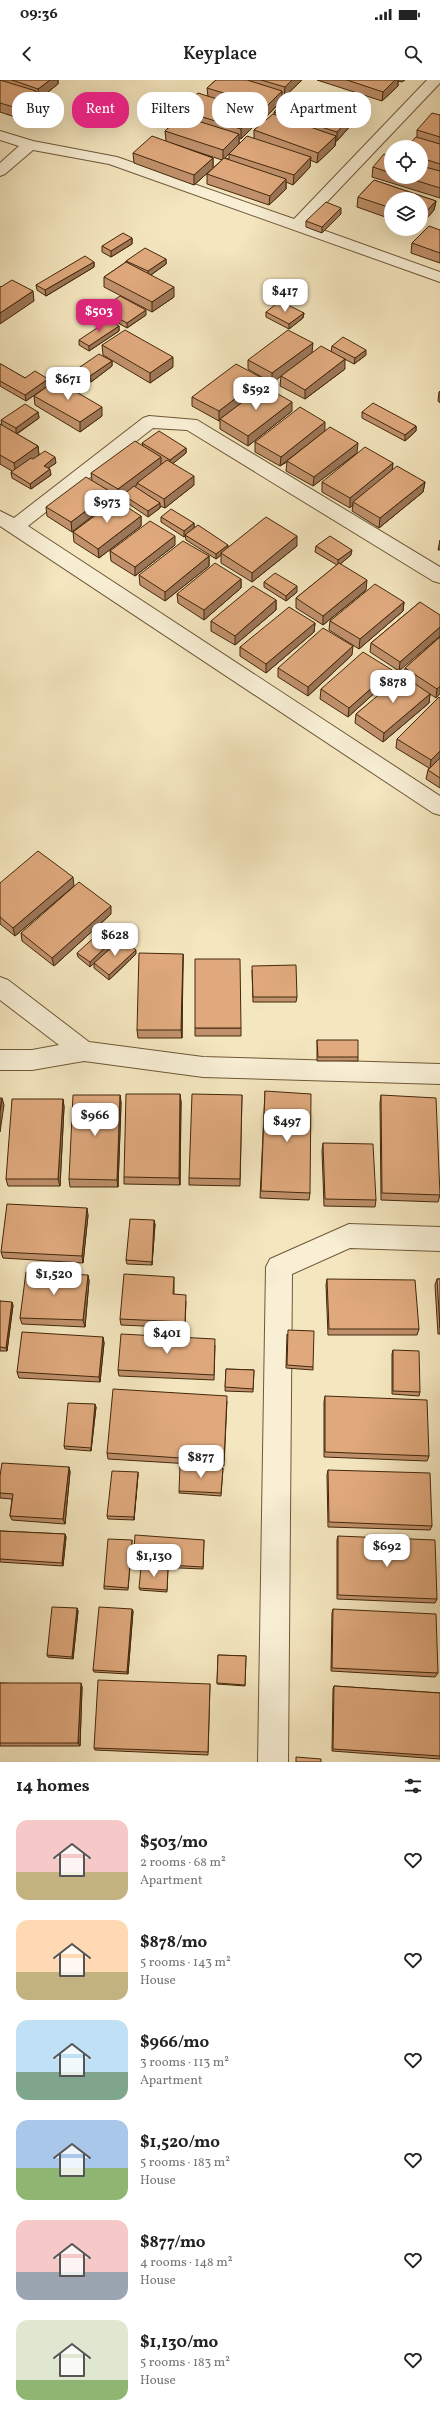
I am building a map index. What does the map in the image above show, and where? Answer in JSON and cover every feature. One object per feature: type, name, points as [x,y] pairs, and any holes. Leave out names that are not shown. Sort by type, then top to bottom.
[{"type":"street","points":[[296,226],[435,80]]},
{"type":"street","points":[[0,135],[30,146],[112,160],[440,277]]},
{"type":"street","points":[[0,170],[30,146]]},
{"type":"street","points":[[440,576],[191,424],[149,422],[8,521],[440,807]]},
{"type":"street","points":[[0,987],[84,1051]]},
{"type":"street","points":[[0,1060],[32,1060],[84,1051],[203,1068],[440,1074]]},
{"type":"street","points":[[273,1762],[279,1267],[349,1236],[440,1239]]},
{"type":"building","points":[[0,80],[36,91],[12,92],[12,107],[0,103]]},
{"type":"building","points":[[12,80],[50,80],[38,89]]},
{"type":"building","points":[[216,80],[247,80],[282,91],[276,92],[276,97],[268,105],[268,92],[220,92],[207,88]]},
{"type":"building","points":[[261,80],[292,80],[285,87]]},
{"type":"building","points":[[347,80],[395,80],[383,92]]},
{"type":"building","points":[[204,95],[212,97],[212,120],[204,117]]},
{"type":"building","points":[[432,113],[440,115],[440,137],[417,130]]},
{"type":"building","points":[[273,114],[276,115],[276,128],[313,128],[336,136],[318,153],[254,130],[256,128],[268,128],[268,118]]},
{"type":"building","points":[[204,123],[212,125],[212,128],[220,128],[239,134],[223,150],[165,131],[168,128],[204,128]]},
{"type":"building","points":[[324,128],[341,128],[337,132]]},
{"type":"building","points":[[152,136],[213,158],[194,175],[133,153]]},
{"type":"building","points":[[247,136],[311,157],[294,175],[229,154]]},
{"type":"building","points":[[416,137],[426,140],[413,140]]},
{"type":"building","points":[[428,140],[440,144],[440,164],[428,160]]},
{"type":"building","points":[[384,154],[384,171],[373,167]]},
{"type":"building","points":[[224,158],[286,179],[270,196],[207,174]]},
{"type":"building","points":[[428,168],[440,171],[440,188],[427,184]]},
{"type":"building","points":[[374,180],[409,192],[384,192],[384,206],[358,197]]},
{"type":"building","points":[[428,198],[436,201],[428,210]]},
{"type":"building","points":[[326,202],[341,208],[322,227],[306,221]]},
{"type":"building","points":[[429,226],[440,230],[440,253],[412,243],[419,236],[428,236]]},
{"type":"building","points":[[123,233],[132,238],[111,251],[102,246]]},
{"type":"building","points":[[145,248],[166,259],[148,271],[126,261]]},
{"type":"building","points":[[85,256],[94,262],[45,290],[36,285]]},
{"type":"building","points":[[126,262],[174,287],[152,302],[104,277]]},
{"type":"building","points":[[12,280],[33,291],[0,313],[0,286],[1,287]]},
{"type":"building","points":[[120,296],[146,310],[127,323],[101,309]]},
{"type":"building","points":[[280,301],[304,313],[289,324],[266,312]]},
{"type":"building","points":[[109,320],[119,326],[89,346],[79,340]]},
{"type":"building","points":[[125,330],[173,357],[150,373],[102,345]]},
{"type":"building","points":[[288,330],[313,343],[272,373],[248,360]]},
{"type":"building","points":[[343,337],[366,350],[355,358],[332,346]]},
{"type":"building","points":[[321,346],[345,359],[305,390],[281,376]]},
{"type":"building","points":[[99,354],[112,361],[90,376],[77,369]]},
{"type":"building","points":[[0,364],[25,378],[35,371],[48,379],[25,395],[0,381]]},
{"type":"building","points":[[236,364],[262,378],[219,411],[192,397]]},
{"type":"building","points":[[56,380],[102,407],[80,422],[34,396]]},
{"type":"building","points":[[264,386],[292,402],[248,436],[220,419]]},
{"type":"building","points":[[373,403],[416,426],[405,435],[362,412]]},
{"type":"building","points":[[25,404],[38,412],[16,428],[1,420]]},
{"type":"building","points":[[300,407],[325,422],[281,457],[255,442]]},
{"type":"building","points":[[0,424],[38,446],[14,463],[0,455]]},
{"type":"building","points":[[330,427],[358,443],[314,477],[287,461]]},
{"type":"building","points":[[159,431],[186,448],[170,460],[142,443]]},
{"type":"building","points":[[135,441],[161,457],[118,489],[91,473]]},
{"type":"building","points":[[365,447],[393,463],[350,498],[322,482]]},
{"type":"building","points":[[45,451],[55,457],[44,466],[50,469],[30,484],[11,472],[31,458],[33,459]]},
{"type":"building","points":[[167,460],[194,476],[164,499],[137,483]]},
{"type":"building","points":[[397,466],[425,482],[380,518],[353,502]]},
{"type":"building","points":[[86,477],[111,492],[71,522],[46,507]]},
{"type":"building","points":[[134,486],[160,503],[148,511],[123,495]]},
{"type":"building","points":[[116,500],[141,516],[98,549],[73,532]]},
{"type":"building","points":[[171,509],[194,523],[184,531],[161,517]]},
{"type":"building","points":[[266,517],[297,536],[252,573],[221,553]]},
{"type":"building","points":[[150,521],[175,536],[135,567],[110,551]]},
{"type":"building","points":[[198,525],[228,545],[216,554],[185,535]]},
{"type":"building","points":[[330,536],[352,550],[338,560],[316,546]]},
{"type":"building","points":[[183,541],[209,556],[165,592],[139,575]]},
{"type":"building","points":[[215,563],[241,579],[204,610],[177,594]]},
{"type":"building","points":[[339,563],[367,580],[323,616],[296,598]]},
{"type":"building","points":[[275,573],[297,586],[286,596],[264,582]]},
{"type":"building","points":[[375,584],[404,602],[360,639],[330,621]]},
{"type":"building","points":[[253,586],[276,600],[235,636],[211,621]]},
{"type":"building","points":[[420,602],[440,615],[440,627],[400,662],[371,643]]},
{"type":"building","points":[[289,607],[315,623],[266,664],[240,647]]},
{"type":"building","points":[[323,628],[353,646],[308,687],[278,668]]},
{"type":"building","points":[[440,637],[440,686],[437,689],[405,668]]},
{"type":"building","points":[[363,652],[392,670],[349,708],[321,689]]},
{"type":"building","points":[[402,675],[430,694],[384,733],[356,714]]},
{"type":"building","points":[[439,697],[440,751],[431,760],[397,739]]},
{"type":"building","points":[[440,758],[440,778],[428,770]]},
{"type":"building","points":[[38,851],[73,877],[13,928],[0,917],[0,883]]},
{"type":"building","points":[[79,882],[111,906],[52,958],[21,933]]},
{"type":"building","points":[[98,934],[110,943],[90,962],[77,953]]},
{"type":"building","points":[[121,939],[136,950],[109,975],[94,963]]},
{"type":"building","points":[[139,953],[183,954],[181,1030],[137,1030]]},
{"type":"building","points":[[195,959],[240,959],[241,1028],[195,1028]]},
{"type":"building","points":[[296,965],[297,997],[253,997],[252,966]]},
{"type":"building","points":[[317,1040],[358,1040],[358,1057],[318,1057]]},
{"type":"building","points":[[265,1091],[311,1094],[310,1193],[261,1191]]},
{"type":"building","points":[[126,1094],[180,1094],[179,1178],[124,1177]]},
{"type":"building","points":[[192,1094],[242,1095],[240,1179],[189,1178]]},
{"type":"building","points":[[73,1095],[120,1095],[117,1180],[69,1179]]},
{"type":"building","points":[[381,1095],[436,1098],[440,1195],[382,1193]]},
{"type":"building","points":[[0,1098],[2,1098],[0,1111]]},
{"type":"building","points":[[12,1099],[63,1099],[58,1179],[6,1179]]},
{"type":"building","points":[[323,1143],[373,1144],[376,1200],[325,1199]]},
{"type":"building","points":[[7,1204],[87,1208],[82,1256],[1,1252]]},
{"type":"building","points":[[130,1219],[154,1220],[152,1262],[126,1260]]},
{"type":"building","points":[[26,1272],[88,1275],[83,1320],[20,1318]]},
{"type":"building","points":[[124,1274],[174,1277],[173,1294],[186,1295],[185,1322],[120,1319]]},
{"type":"building","points":[[327,1279],[415,1280],[419,1329],[329,1329]]},
{"type":"building","points":[[437,1279],[440,1279],[440,1328]]},
{"type":"building","points":[[0,1301],[12,1302],[6,1348],[0,1347]]},
{"type":"building","points":[[288,1330],[314,1331],[313,1367],[287,1365]]},
{"type":"building","points":[[22,1332],[103,1337],[99,1377],[17,1372]]},
{"type":"building","points":[[121,1334],[215,1339],[214,1375],[118,1370]]},
{"type":"building","points":[[393,1350],[419,1351],[420,1392],[393,1391]]},
{"type":"building","points":[[226,1369],[254,1370],[253,1389],[225,1387]]},
{"type":"building","points":[[113,1389],[227,1396],[224,1461],[107,1453]]},
{"type":"building","points":[[325,1396],[427,1400],[429,1456],[325,1452]]},
{"type":"building","points":[[68,1403],[95,1404],[91,1448],[64,1446]]},
{"type":"building","points":[[2,1463],[69,1467],[63,1519],[10,1516],[13,1494],[0,1493]]},
{"type":"building","points":[[180,1465],[223,1468],[221,1493],[179,1491]]},
{"type":"building","points":[[328,1470],[430,1473],[432,1526],[329,1522]]},
{"type":"building","points":[[112,1471],[138,1472],[134,1517],[107,1516]]},
{"type":"building","points":[[0,1531],[65,1534],[62,1563],[0,1559]]},
{"type":"building","points":[[135,1535],[204,1540],[203,1567],[133,1563]]},
{"type":"building","points":[[338,1536],[435,1540],[437,1599],[338,1595]]},
{"type":"building","points":[[108,1539],[132,1540],[128,1588],[104,1586]]},
{"type":"building","points":[[141,1567],[168,1568],[167,1590],[139,1588]]},
{"type":"building","points":[[52,1607],[77,1608],[72,1657],[47,1655]]},
{"type":"building","points":[[99,1607],[132,1609],[127,1672],[93,1670]]},
{"type":"building","points":[[333,1609],[436,1614],[438,1673],[332,1668]]},
{"type":"building","points":[[218,1655],[246,1656],[245,1685],[217,1683]]},
{"type":"building","points":[[98,1680],[210,1684],[208,1752],[94,1748]]},
{"type":"building","points":[[0,1683],[81,1683],[78,1743],[0,1743]]},
{"type":"building","points":[[334,1686],[440,1693],[440,1756],[333,1749]]},
{"type":"building","points":[[296,1757],[321,1759],[321,1762],[296,1762]]}]
